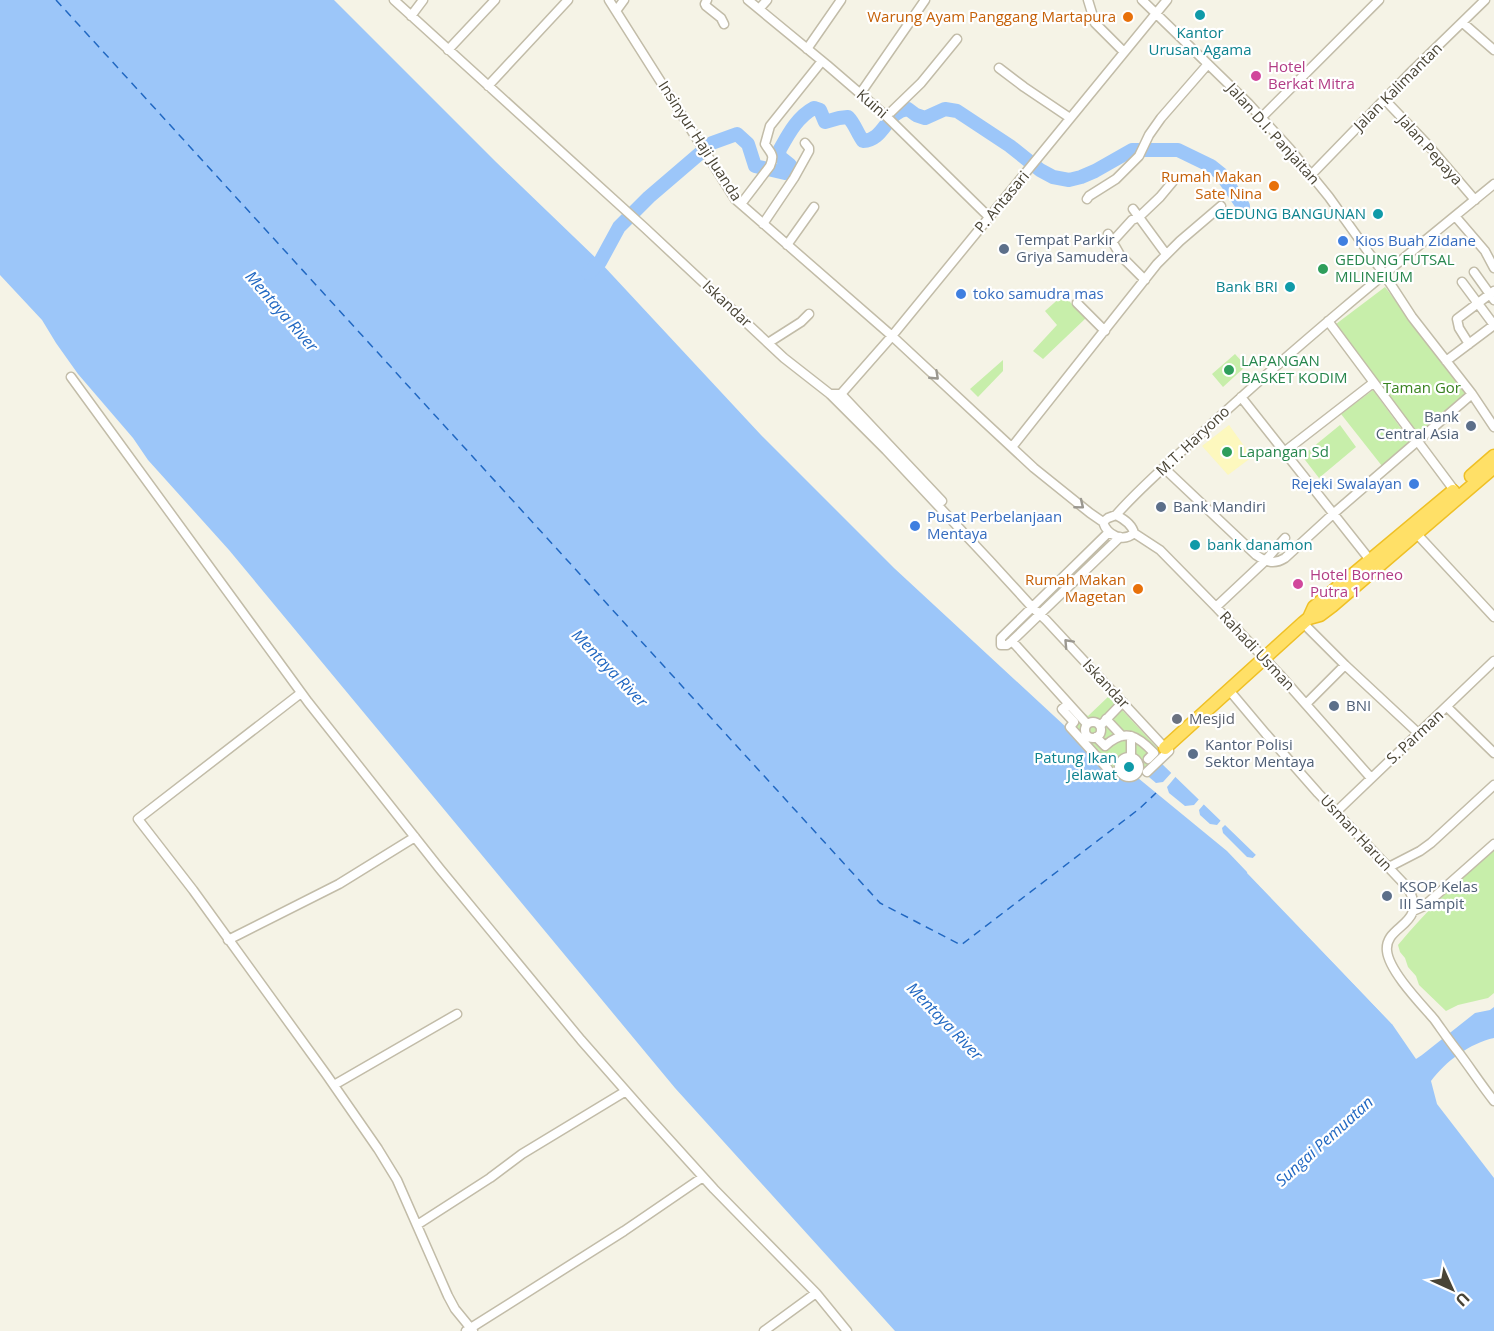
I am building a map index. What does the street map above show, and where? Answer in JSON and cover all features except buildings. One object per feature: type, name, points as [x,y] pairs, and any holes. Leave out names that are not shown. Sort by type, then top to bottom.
[{"type":"highway","points":[[1306,621],[1332,606],[1416,533],[1494,456]]},
{"type":"highway","points":[[1167,749],[1306,621],[1314,608],[1370,560],[1494,467]]},
{"type":"street","name":"Iskandar","points":[[394,0],[784,358],[830,394],[1037,609]]},
{"type":"street","points":[[411,16],[423,0]]},
{"type":"street","points":[[448,50],[495,0]]},
{"type":"street","points":[[488,86],[568,0]]},
{"type":"street","name":"Insinyur Haji Juanda","points":[[609,0],[730,192],[763,224],[892,336]]},
{"type":"street","points":[[616,10],[624,0]]},
{"type":"street","points":[[707,0],[706,6],[721,18],[724,24]]},
{"type":"street","name":"Kuini","points":[[748,0],[889,118],[989,217]]},
{"type":"street","points":[[759,9],[766,0]]},
{"type":"street","points":[[807,49],[841,0]]},
{"type":"street","points":[[861,94],[925,0]]},
{"type":"street","points":[[1088,0],[1095,23],[1124,52]]},
{"type":"street","name":"Jalan D.I. Panjaitan","points":[[1142,0],[1261,118],[1311,175],[1494,427]]},
{"type":"street","name":"P. Antasari","points":[[842,394],[1167,0]]},
{"type":"street","points":[[1261,118],[1379,0]]},
{"type":"street","name":"Jalan Kalimantan","points":[[1311,175],[1485,0]]},
{"type":"street","points":[[1463,23],[1494,50]]},
{"type":"street","points":[[889,118],[892,111],[921,83],[957,39]]},
{"type":"street","points":[[741,204],[773,157],[766,145],[768,129],[822,61]]},
{"type":"street","points":[[1087,199],[1116,179],[1139,156],[1161,118],[1208,64]]},
{"type":"street","points":[[999,68],[1070,118]]},
{"type":"street","name":"Jalan Pepaya","points":[[1385,100],[1428,145],[1475,200]]},
{"type":"street","points":[[763,224],[809,152],[805,143]]},
{"type":"street","points":[[1144,280],[1120,255],[1110,238],[1139,217],[1175,179]]},
{"type":"street","name":"M.T. Haryono","points":[[1103,522],[1116,515],[1241,397],[1328,321],[1494,184]]},
{"type":"street","points":[[1012,447],[1166,254],[1221,206]]},
{"type":"street","points":[[787,245],[814,207]]},
{"type":"street","points":[[1132,209],[1166,254]]},
{"type":"street","points":[[1455,216],[1485,251],[1494,268]]},
{"type":"street","points":[[1469,344],[1457,319],[1493,295],[1474,272]]},
{"type":"street","points":[[1446,362],[1494,325],[1462,282]]},
{"type":"street","points":[[1077,303],[1105,331]]},
{"type":"street","points":[[768,343],[801,322],[809,314]]},
{"type":"street","points":[[1328,321],[1457,494]]},
{"type":"street","points":[[892,336],[1034,468],[1103,522],[1109,532],[1120,537],[1128,537],[1134,533]]},
{"type":"street","points":[[71,377],[301,693],[415,837],[581,1040],[703,1177],[816,1293],[847,1331]]},
{"type":"street","points":[[1284,452],[1373,383]]},
{"type":"street","points":[[830,394],[842,394]]},
{"type":"street","name":"Iskandar","points":[[842,394],[993,556],[1046,620],[1167,749]]},
{"type":"street","points":[[1164,468],[1256,555],[1265,561],[1278,562],[1472,394]]},
{"type":"street","points":[[1241,397],[1370,560]]},
{"type":"street","name":"Rahadi Usman","points":[[1116,515],[1130,525],[1134,533],[1160,550],[1216,607],[1371,778]]},
{"type":"street","points":[[1087,724],[1012,641],[1037,609],[1109,532]]},
{"type":"street","points":[[1416,533],[1494,617]]},
{"type":"street","points":[[1037,609],[1120,537]]},
{"type":"street","points":[[1216,607],[1265,561],[1285,538]]},
{"type":"street","points":[[1306,621],[1345,665],[1418,733]]},
{"type":"street","name":"S. Parman","points":[[1336,812],[1494,661]]},
{"type":"street","points":[[1306,704],[1345,665]]},
{"type":"street","name":"Usman Harun","points":[[1229,690],[1277,748],[1408,888],[1413,898],[1413,911]]},
{"type":"street","points":[[301,693],[138,819],[193,890],[378,1149],[397,1180],[448,1296],[470,1330],[703,1177]]},
{"type":"street","points":[[1087,724],[1086,735],[1091,738],[1096,737],[1100,734],[1103,722],[1123,702]]},
{"type":"street","points":[[1068,704],[1062,709],[1074,722],[1070,727],[1108,769]]},
{"type":"street","points":[[1447,707],[1494,753]]},
{"type":"street","points":[[1087,724],[1103,722],[1127,736],[1144,742],[1154,753],[1148,759]]},
{"type":"street","points":[[1096,737],[1105,746],[1114,739],[1127,736]]},
{"type":"street","points":[[1127,736],[1131,756]]},
{"type":"street","points":[[1147,772],[1167,749]]},
{"type":"street","points":[[1389,867],[1431,843],[1494,785]]},
{"type":"street","points":[[228,940],[324,892],[415,837]]},
{"type":"street","points":[[1494,844],[1424,906],[1413,911],[1387,943],[1390,962],[1401,979],[1472,1071],[1490,1090],[1494,1101]]},
{"type":"street","points":[[334,1085],[457,1014]]},
{"type":"street","points":[[417,1225],[490,1178],[522,1154],[626,1091]]},
{"type":"street","points":[[764,1331],[816,1293]]},
{"type":"green space","name":"Taman Gor","points":[[1385,287],[1468,394],[1416,435],[1336,324]]},
{"type":"green space","points":[[1063,295],[1086,318],[1043,359],[1033,351],[1057,325],[1045,311]]},
{"type":"green space","name":"LAPANGAN BASKET KODIM","points":[[1235,354],[1246,366],[1223,387],[1212,374]]},
{"type":"green space","points":[[1003,360],[1003,371],[978,397],[970,389]]},
{"type":"green space","points":[[1373,390],[1411,442],[1382,466],[1341,414]]},
{"type":"green space","points":[[1340,425],[1356,447],[1319,478],[1302,456]]},
{"type":"green space","points":[[1109,696],[1162,753],[1135,779],[1121,778],[1067,727],[1083,712],[1088,716]]},
{"type":"green space","points":[[1494,850],[1494,993],[1488,998],[1458,1005],[1446,1011],[1419,985],[1398,945],[1444,895]]},
{"type":"sand","name":"Lapangan Sd","points":[[1229,425],[1252,457],[1228,475],[1202,446]]},
{"type":"water","points":[[0,0],[334,0],[600,262],[761,435],[894,568],[1121,778],[1133,779],[1161,763],[1256,855],[1247,873],[1392,1024],[1416,1059],[1475,1013],[1494,1007],[1494,1038],[1476,1044],[1459,1054],[1431,1081],[1437,1104],[1494,1178],[1494,1331],[895,1331],[675,1088],[229,550],[148,460],[133,438],[78,374],[42,320],[0,275]]},
{"type":"pier","points":[[1173,771],[1177,775],[1167,787],[1169,793],[1185,806],[1194,805],[1200,798],[1205,803],[1199,810],[1200,815],[1210,824],[1217,825],[1222,819],[1226,824],[1222,828],[1223,833],[1247,857],[1253,858],[1258,853],[1259,857],[1250,872],[1394,1022],[1392,1024],[1227,851],[1138,778],[1143,772],[1156,783],[1163,782]]},
{"type":"waterway","points":[[588,273],[600,262],[619,227],[649,197],[712,143],[737,134],[748,144],[755,166],[785,173],[790,169],[790,165],[780,157],[779,151],[798,121],[814,108],[820,110],[825,122],[848,117],[863,141],[876,136],[901,111],[908,109],[925,118],[945,109],[957,111],[1010,146],[1040,170],[1053,177],[1069,180],[1095,171],[1132,150],[1178,150],[1211,166],[1221,174],[1243,206]]},
{"type":"ferry route","points":[[56,0],[880,903],[961,945],[1139,809],[1156,793]]},
{"type":"place","name":"Kantor Urusan Agama","points":[[1200,15]]},
{"type":"place","name":"Warung Ayam Panggang Martapura","points":[[1128,17]]},
{"type":"place","name":"Hotel Berkat Mitra","points":[[1256,76]]},
{"type":"place","name":"Rumah Makan Sate Nina","points":[[1274,186]]},
{"type":"place","name":"GEDUNG BANGUNAN","points":[[1378,214]]},
{"type":"place","name":"Kios Buah Zidane","points":[[1343,241]]},
{"type":"place","name":"Tempat Parkir Griya Samudera","points":[[1004,249]]},
{"type":"place","name":"GEDUNG FUTSAL MILINEIUM","points":[[1323,269]]},
{"type":"place","name":"Bank BRI","points":[[1290,287]]},
{"type":"place","name":"toko samudra mas","points":[[961,294]]},
{"type":"place","name":"LAPANGAN BASKET KODIM","points":[[1229,370]]},
{"type":"place","name":"Bank Central Asia","points":[[1471,426]]},
{"type":"place","name":"Lapangan Sd","points":[[1227,452]]},
{"type":"place","name":"Rejeki Swalayan","points":[[1414,484]]},
{"type":"place","name":"Bank Mandiri","points":[[1161,507]]},
{"type":"place","name":"Pusat Perbelanjaan Mentaya","points":[[915,526]]},
{"type":"place","name":"bank danamon","points":[[1195,545]]},
{"type":"place","name":"Hotel Borneo Putra 1","points":[[1298,584]]},
{"type":"place","name":"Rumah Makan Magetan","points":[[1138,589]]},
{"type":"place","name":"BNI","points":[[1334,706]]},
{"type":"place","name":"Mesjid","points":[[1177,719]]},
{"type":"place","name":"Kantor Polisi Sektor Mentaya","points":[[1193,754]]},
{"type":"place","name":"Patung Ikan Jelawat","points":[[1129,767]]},
{"type":"place","name":"KSOP Kelas III Sampit","points":[[1387,896]]},
{"type":"water label","name":"Mentaya River","points":[[282,311]]},
{"type":"water label","name":"Mentaya River","points":[[610,668]]},
{"type":"water label","name":"Mentaya River","points":[[945,1021]]},
{"type":"water label","name":"Sungai Pemuatan","points":[[1324,1141]]}]
